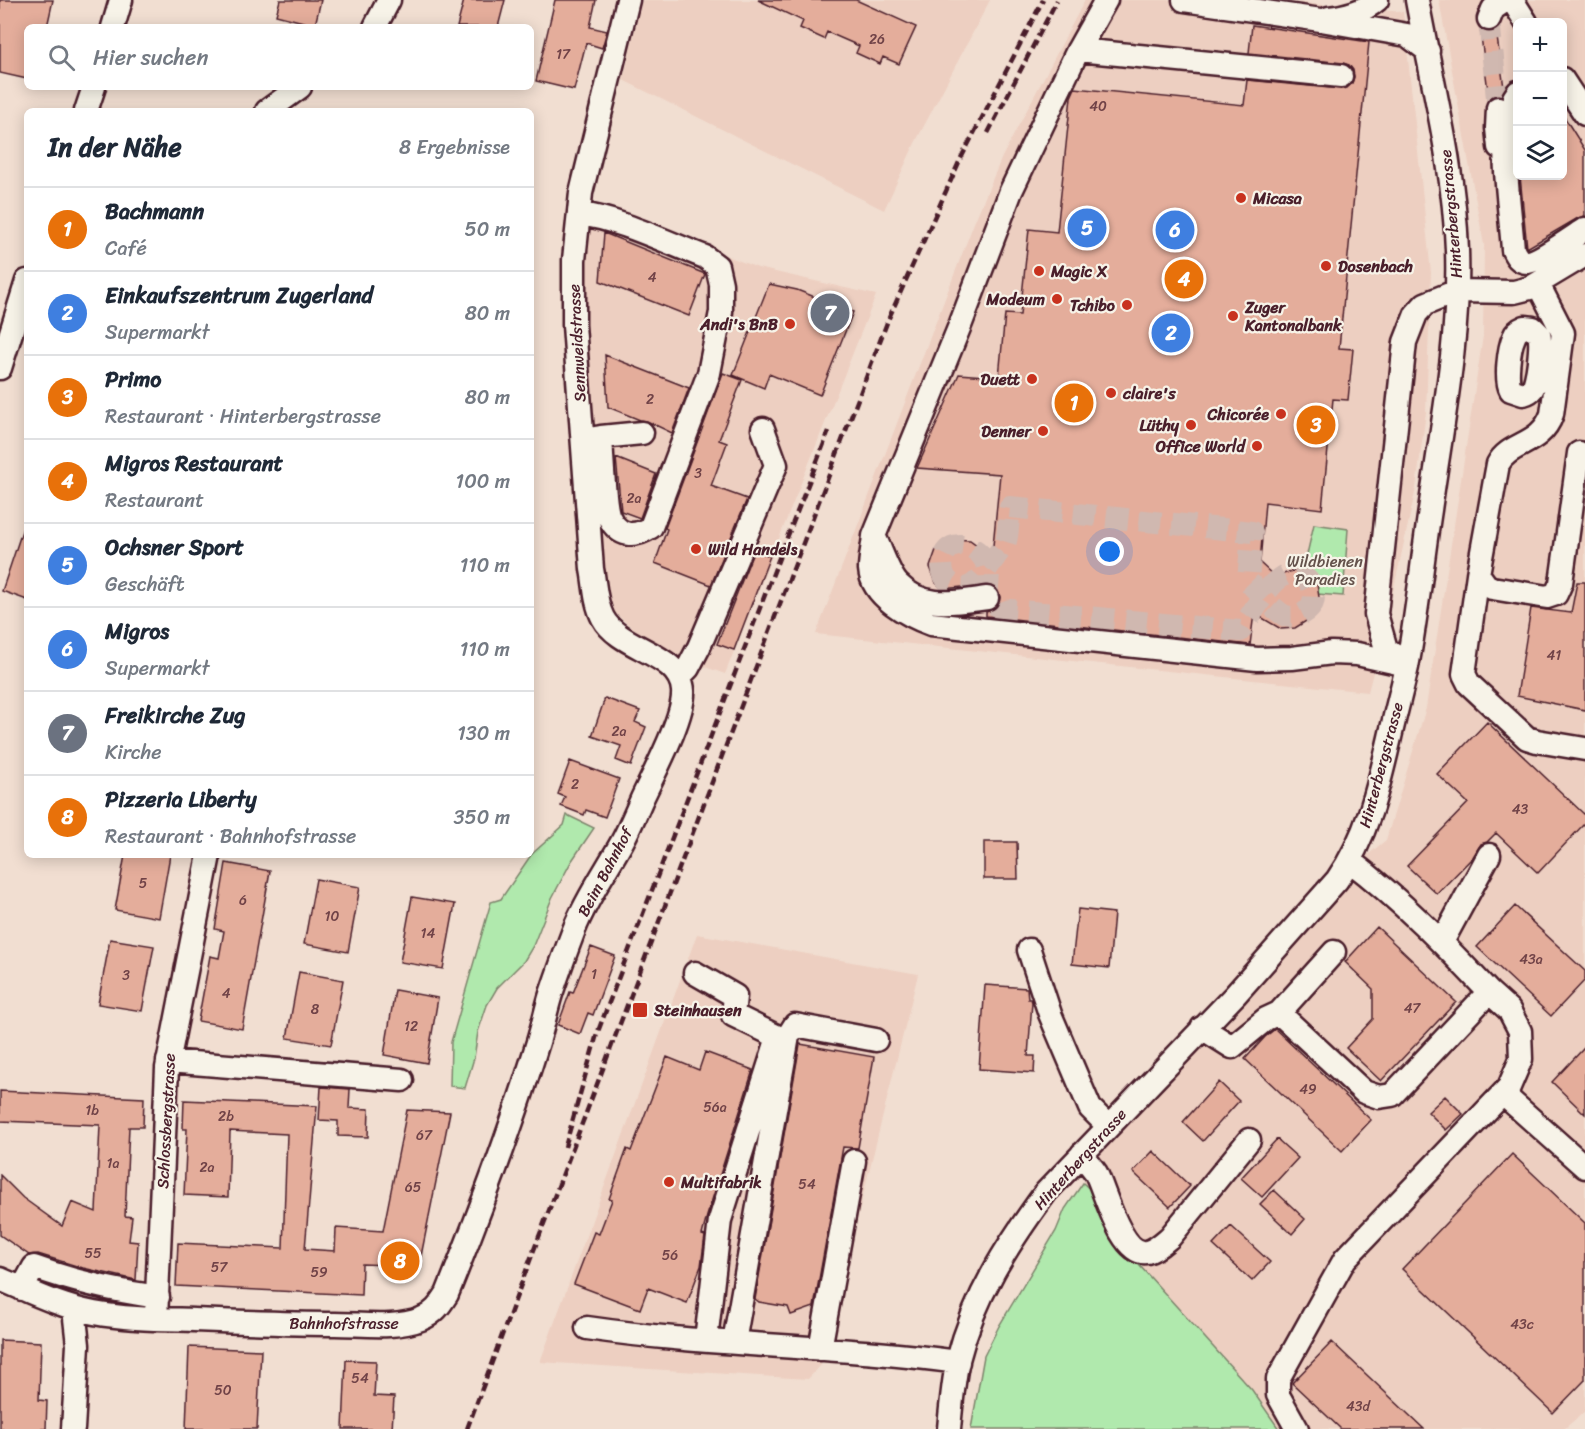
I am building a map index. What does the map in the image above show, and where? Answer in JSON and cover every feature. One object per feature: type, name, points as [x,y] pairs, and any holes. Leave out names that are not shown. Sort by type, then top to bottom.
[{"type":"street","points":[[114,24],[122,0]]},
{"type":"street","points":[[377,24],[389,0]]},
{"type":"street","name":"Sennweidstrasse","points":[[628,0],[581,194],[574,260],[574,325],[592,439],[592,569],[603,618],[614,632],[632,645],[661,659],[679,677]]},
{"type":"street","points":[[1106,0],[1078,50],[1011,191],[961,323],[874,536],[870,571],[886,599],[909,616],[931,624],[1004,628],[1257,659],[1292,658],[1332,652],[1357,654],[1407,665]]},
{"type":"street","points":[[1184,0],[1407,35],[1428,51]]},
{"type":"street","points":[[1321,20],[1346,16],[1364,9],[1377,0]]},
{"type":"street","name":"Hinterbergstrasse","points":[[949,1429],[958,1362],[976,1307],[1000,1258],[1046,1192],[1203,1028],[1325,894],[1350,861],[1366,829],[1380,781],[1407,665],[1452,358],[1457,291],[1457,248],[1450,171],[1417,0]]},
{"type":"street","points":[[1489,20],[1493,9],[1508,0],[1514,3],[1523,18]]},
{"type":"street","points":[[1078,50],[1341,76]]},
{"type":"street","points":[[87,108],[93,90]]},
{"type":"street","points":[[271,108],[296,90]]},
{"type":"street","points":[[1567,91],[1585,114]]},
{"type":"street","points":[[1498,108],[1497,139],[1501,159],[1506,168]]},
{"type":"street","points":[[1513,127],[1506,139],[1506,168],[1513,250],[1517,258],[1526,262],[1536,259],[1585,229]]},
{"type":"street","points":[[579,214],[616,223],[705,256],[717,266],[721,284],[721,312],[710,373],[651,527],[640,534],[626,534],[608,515],[592,439],[642,434]]},
{"type":"street","points":[[1407,665],[1386,649],[1376,614],[1405,342],[1410,327],[1420,308],[1425,304],[1457,291],[1514,292],[1538,284],[1585,255]]},
{"type":"street","points":[[1538,284],[1563,333],[1545,383],[1552,414],[1546,427],[1529,442],[1503,455],[1498,464],[1464,662],[1465,678],[1527,738],[1585,749]]},
{"type":"street","points":[[0,368],[24,291]]},
{"type":"street","points":[[679,677],[688,668],[699,647],[776,465],[764,429]]},
{"type":"street","points":[[1478,574],[1486,585],[1492,588],[1546,597],[1557,594],[1561,583],[1579,453]]},
{"type":"street","points":[[874,536],[897,584],[919,599],[943,604],[987,598]]},
{"type":"street","name":"Beim Bahnhof","points":[[520,1095],[539,1040],[551,993],[575,927],[623,840],[670,738],[684,695],[679,677]]},
{"type":"street","points":[[1442,942],[1490,855]]},
{"type":"street","name":"Schlossbergstrasse","points":[[157,1308],[168,1061],[208,858]]},
{"type":"street","points":[[1297,1429],[1278,1395],[1278,1379],[1345,1259],[1509,1088],[1521,1059],[1520,1031],[1509,1010],[1385,888],[1350,861]]},
{"type":"street","points":[[1029,950],[1050,1014],[1090,1108],[1108,1126]]},
{"type":"street","points":[[1203,1028],[1232,1047],[1266,1019],[1280,1013],[1334,952]]},
{"type":"street","points":[[694,973],[735,996],[733,1015],[778,1037],[720,1220],[706,1340]]},
{"type":"street","points":[[1280,1013],[1364,1092],[1379,1096],[1392,1095],[1489,992]]},
{"type":"street","points":[[734,1342],[788,1036],[795,1026],[876,1040]]},
{"type":"street","points":[[168,1061],[402,1080]]},
{"type":"street","points":[[1503,1094],[1585,1167]]},
{"type":"street","name":"Bahnhofstrasse","points":[[22,1289],[34,1267],[157,1308],[301,1324],[390,1324],[420,1320],[439,1307],[449,1288],[520,1095]]},
{"type":"street","points":[[1082,1154],[1095,1173],[1122,1236],[1136,1250],[1146,1252],[1170,1237],[1249,1140]]},
{"type":"street","points":[[820,1348],[854,1161]]},
{"type":"street","name":"Bahnhofstrasse","points":[[0,1279],[74,1309],[119,1317],[157,1308]]},
{"type":"street","points":[[73,1429],[78,1344],[74,1309]]},
{"type":"street","points":[[587,1328],[641,1336],[899,1354],[958,1362]]},
{"type":"shaded area","points":[[642,0],[990,0],[915,143],[884,210],[623,80]]},
{"type":"shaded area","points":[[1085,0],[1270,0],[1403,12],[1431,273],[1426,412],[1416,488],[1368,692],[816,634],[974,223],[1002,157]]},
{"type":"shaded area","points":[[1439,0],[1585,0],[1585,1411],[1564,1429],[1279,1429],[1252,1390],[1121,1245],[1098,1197],[1083,1183],[1101,1153],[1202,1028],[1337,880],[1386,840],[1426,708],[1483,336],[1484,245]]},
{"type":"shaded area","points":[[594,204],[758,268],[876,295],[725,674],[672,655],[640,634],[616,614],[606,590],[582,333],[587,249]]},
{"type":"shaded area","points":[[697,934],[918,974],[821,1365],[808,1379],[540,1362]]},
{"type":"green space","name":"Wildbienen Paradies","points":[[1314,524],[1348,529],[1343,596],[1317,594],[1302,576]]},
{"type":"green space","points":[[567,815],[594,828],[571,862],[552,898],[533,946],[524,961],[497,988],[487,1005],[465,1088],[450,1086],[451,1042],[491,902],[501,899],[529,858],[534,858],[534,852],[564,825]]},
{"type":"green space","points":[[1083,1183],[1098,1197],[1121,1245],[1252,1390],[1279,1429],[971,1429],[984,1356],[999,1326],[1056,1231],[1065,1209]]},
{"type":"building","points":[[0,0],[53,0],[48,24],[24,24],[24,78],[0,73]]},
{"type":"building","points":[[280,0],[321,0],[315,24],[276,15]]},
{"type":"building","points":[[464,0],[505,0],[499,24],[458,24]]},
{"type":"building","points":[[555,0],[596,0],[590,27],[607,31],[602,48],[586,43],[574,90],[536,81]]},
{"type":"building","points":[[758,0],[856,0],[916,27],[899,64],[883,57],[880,64],[856,53],[859,46],[827,32],[824,39],[800,28],[803,21]]},
{"type":"building","points":[[1252,25],[1369,42],[1339,348],[1353,349],[1348,400],[1333,399],[1322,509],[1265,502],[1260,563],[1275,577],[1292,571],[1305,573],[1317,584],[1320,604],[1311,618],[1295,628],[1281,629],[1254,613],[1250,645],[986,616],[986,612],[995,609],[999,604],[1000,597],[997,589],[988,585],[988,582],[983,585],[942,589],[936,583],[930,567],[936,550],[948,539],[970,540],[992,556],[1000,474],[917,468],[959,374],[999,377],[1005,314],[1020,315],[1029,229],[1057,232],[1071,97],[1075,88],[1244,105],[1247,80],[1340,89],[1347,88],[1352,83],[1353,70],[1349,65],[1343,63],[1249,53]]},
{"type":"building","points":[[1480,28],[1485,32],[1496,30],[1504,88],[1501,95],[1492,96],[1489,99]]},
{"type":"building","points":[[1567,121],[1585,150],[1585,216],[1527,248],[1520,180],[1567,180]]},
{"type":"building","points":[[604,233],[705,274],[689,316],[600,281]]},
{"type":"building","points":[[769,284],[797,290],[853,312],[820,395],[769,374],[764,388],[733,375]]},
{"type":"building","points":[[605,355],[689,388],[672,433],[608,407]]},
{"type":"building","points":[[723,373],[742,380],[719,440],[727,443],[711,486],[747,499],[711,585],[655,563],[667,529],[665,528]]},
{"type":"building","points":[[616,458],[656,474],[640,518],[621,511]]},
{"type":"building","points":[[24,525],[24,599],[2,591]]},
{"type":"building","points":[[754,550],[770,556],[734,650],[717,644]]},
{"type":"building","points":[[1577,582],[1585,582],[1585,710],[1517,696],[1531,608],[1571,613]]},
{"type":"building","points":[[605,698],[640,711],[635,722],[646,727],[631,766],[616,760],[621,746],[592,736]]},
{"type":"building","points":[[1487,722],[1585,815],[1585,823],[1538,873],[1496,833],[1487,842],[1481,844],[1473,857],[1437,894],[1407,866],[1468,803],[1437,774]]},
{"type":"building","points":[[570,761],[619,779],[605,817],[586,810],[584,815],[561,806],[565,797],[558,794]]},
{"type":"building","points":[[984,842],[1017,842],[1018,879],[984,879]]},
{"type":"building","points":[[124,858],[169,858],[159,918],[115,910]]},
{"type":"building","points":[[226,863],[270,871],[242,1029],[198,1021],[210,956],[219,958],[224,931],[215,929]]},
{"type":"building","points":[[316,879],[360,887],[348,952],[304,944]]},
{"type":"building","points":[[412,897],[455,904],[443,969],[400,962]]},
{"type":"building","points":[[1515,906],[1585,971],[1585,980],[1551,1016],[1477,947]]},
{"type":"building","points":[[1078,909],[1114,913],[1109,968],[1072,964]]},
{"type":"building","points":[[1377,927],[1456,1002],[1381,1081],[1346,1048],[1373,1019],[1373,989],[1345,962]]},
{"type":"building","points":[[110,939],[154,946],[142,1011],[98,1004]]},
{"type":"building","points":[[591,947],[615,956],[593,1015],[588,1013],[580,1034],[558,1025],[570,992],[573,993]]},
{"type":"building","points":[[299,972],[343,980],[331,1045],[287,1038]]},
{"type":"building","points":[[985,985],[1027,988],[1028,999],[1032,1002],[1028,1056],[1035,1056],[1034,1073],[979,1069]]},
{"type":"building","points":[[395,990],[438,998],[427,1063],[384,1055]]},
{"type":"building","points":[[1275,1029],[1371,1120],[1342,1151],[1245,1059]]},
{"type":"building","points":[[800,1044],[874,1057],[858,1148],[843,1147],[814,1307],[791,1315],[788,1307],[759,1302],[755,1299]]},
{"type":"building","points":[[1585,1047],[1585,1114],[1552,1082]]},
{"type":"building","name":"Multifabrik","points":[[705,1052],[753,1070],[707,1216],[702,1235],[705,1236],[701,1266],[687,1303],[648,1288],[640,1309],[574,1284],[594,1232],[599,1234],[627,1149],[631,1151],[667,1057],[699,1070]]},
{"type":"building","points":[[1219,1082],[1239,1101],[1203,1141],[1183,1122]]},
{"type":"building","points":[[321,1087],[350,1089],[349,1108],[369,1109],[368,1137],[338,1136],[338,1121],[319,1120]]},
{"type":"building","points":[[0,1091],[144,1098],[143,1127],[129,1127],[125,1216],[132,1217],[129,1241],[138,1242],[136,1280],[83,1268],[38,1254],[29,1255],[0,1235],[0,1175],[23,1198],[62,1226],[72,1202],[96,1212],[100,1125],[0,1121]]},
{"type":"building","points":[[1445,1096],[1463,1114],[1446,1130],[1428,1112]]},
{"type":"building","points":[[184,1100],[317,1106],[305,1249],[335,1251],[336,1228],[383,1231],[407,1110],[450,1112],[419,1266],[362,1264],[361,1295],[176,1286],[178,1243],[283,1248],[287,1134],[230,1131],[228,1197],[184,1195],[187,1129],[183,1129]]},
{"type":"building","points":[[1277,1139],[1298,1158],[1262,1197],[1241,1178]]},
{"type":"building","points":[[1153,1151],[1190,1186],[1170,1207],[1133,1172]]},
{"type":"building","points":[[1512,1154],[1585,1223],[1585,1380],[1553,1413],[1402,1269]]},
{"type":"building","points":[[1274,1190],[1305,1219],[1292,1234],[1260,1204]]},
{"type":"building","points":[[1231,1226],[1270,1262],[1252,1281],[1213,1245]]},
{"type":"building","points":[[0,1340],[41,1342],[39,1400],[47,1401],[46,1429],[0,1429]]},
{"type":"building","points":[[1332,1342],[1424,1429],[1341,1429],[1292,1383]]},
{"type":"building","points":[[189,1347],[261,1350],[257,1429],[186,1429]]},
{"type":"building","points":[[346,1360],[376,1361],[374,1396],[394,1397],[392,1429],[343,1429]]},
{"type":"tunnel","points":[[1489,19],[1498,108]]},
{"type":"tunnel","points":[[987,598],[988,570],[985,560],[979,553],[964,545],[956,545],[944,554],[942,567],[947,580],[966,588],[977,582],[982,576],[986,570],[990,564],[1005,544],[1010,507],[1252,532],[1248,581],[1261,595],[1266,600],[1272,606],[1286,616],[1298,616],[1311,607],[1314,592],[1311,584],[1299,574],[1291,573],[1283,576],[1265,593],[1260,601],[1240,631],[1010,610],[1002,613],[996,622]]},
{"type":"railway","points":[[467,1429],[888,320],[960,160],[1043,0]]},
{"type":"railway","points":[[988,133],[1057,0]]},
{"type":"railway","points":[[565,1147],[597,1034],[829,431]]},
{"type":"place","name":"Micasa","points":[[1241,198]]},
{"type":"place","name":"Ochsner Sport","points":[[1087,228]]},
{"type":"place","name":"Migros","points":[[1175,230]]},
{"type":"place","name":"Dosenbach","points":[[1326,266]]},
{"type":"place","name":"Magic X","points":[[1039,271]]},
{"type":"place","name":"Migros Restaurant","points":[[1184,279]]},
{"type":"place","name":"Modeum","points":[[1057,299]]},
{"type":"place","name":"Tchibo","points":[[1127,305]]},
{"type":"place","name":"Freikirche Zug","points":[[830,313]]},
{"type":"place","name":"Zuger Kantonalbank","points":[[1233,316]]},
{"type":"place","name":"Andi's BnB","points":[[790,324]]},
{"type":"place","name":"Einkaufszentrum Zugerland","points":[[1171,333]]},
{"type":"place","name":"Duett","points":[[1032,379]]},
{"type":"place","name":"claire's","points":[[1111,393]]},
{"type":"place","name":"Bachmann","points":[[1074,403]]},
{"type":"place","name":"Chicorée","points":[[1281,414]]},
{"type":"place","name":"Lüthy","points":[[1191,425]]},
{"type":"place","name":"Primo","points":[[1316,425]]},
{"type":"place","name":"Denner","points":[[1043,431]]},
{"type":"place","name":"Office World","points":[[1257,446]]},
{"type":"place","name":"Wild Handels","points":[[696,549]]},
{"type":"place","name":"Steinhausen","points":[[640,1010]]},
{"type":"place","name":"Multifabrik","points":[[669,1182]]},
{"type":"place","name":"Pizzeria Liberty","points":[[400,1261]]}]
